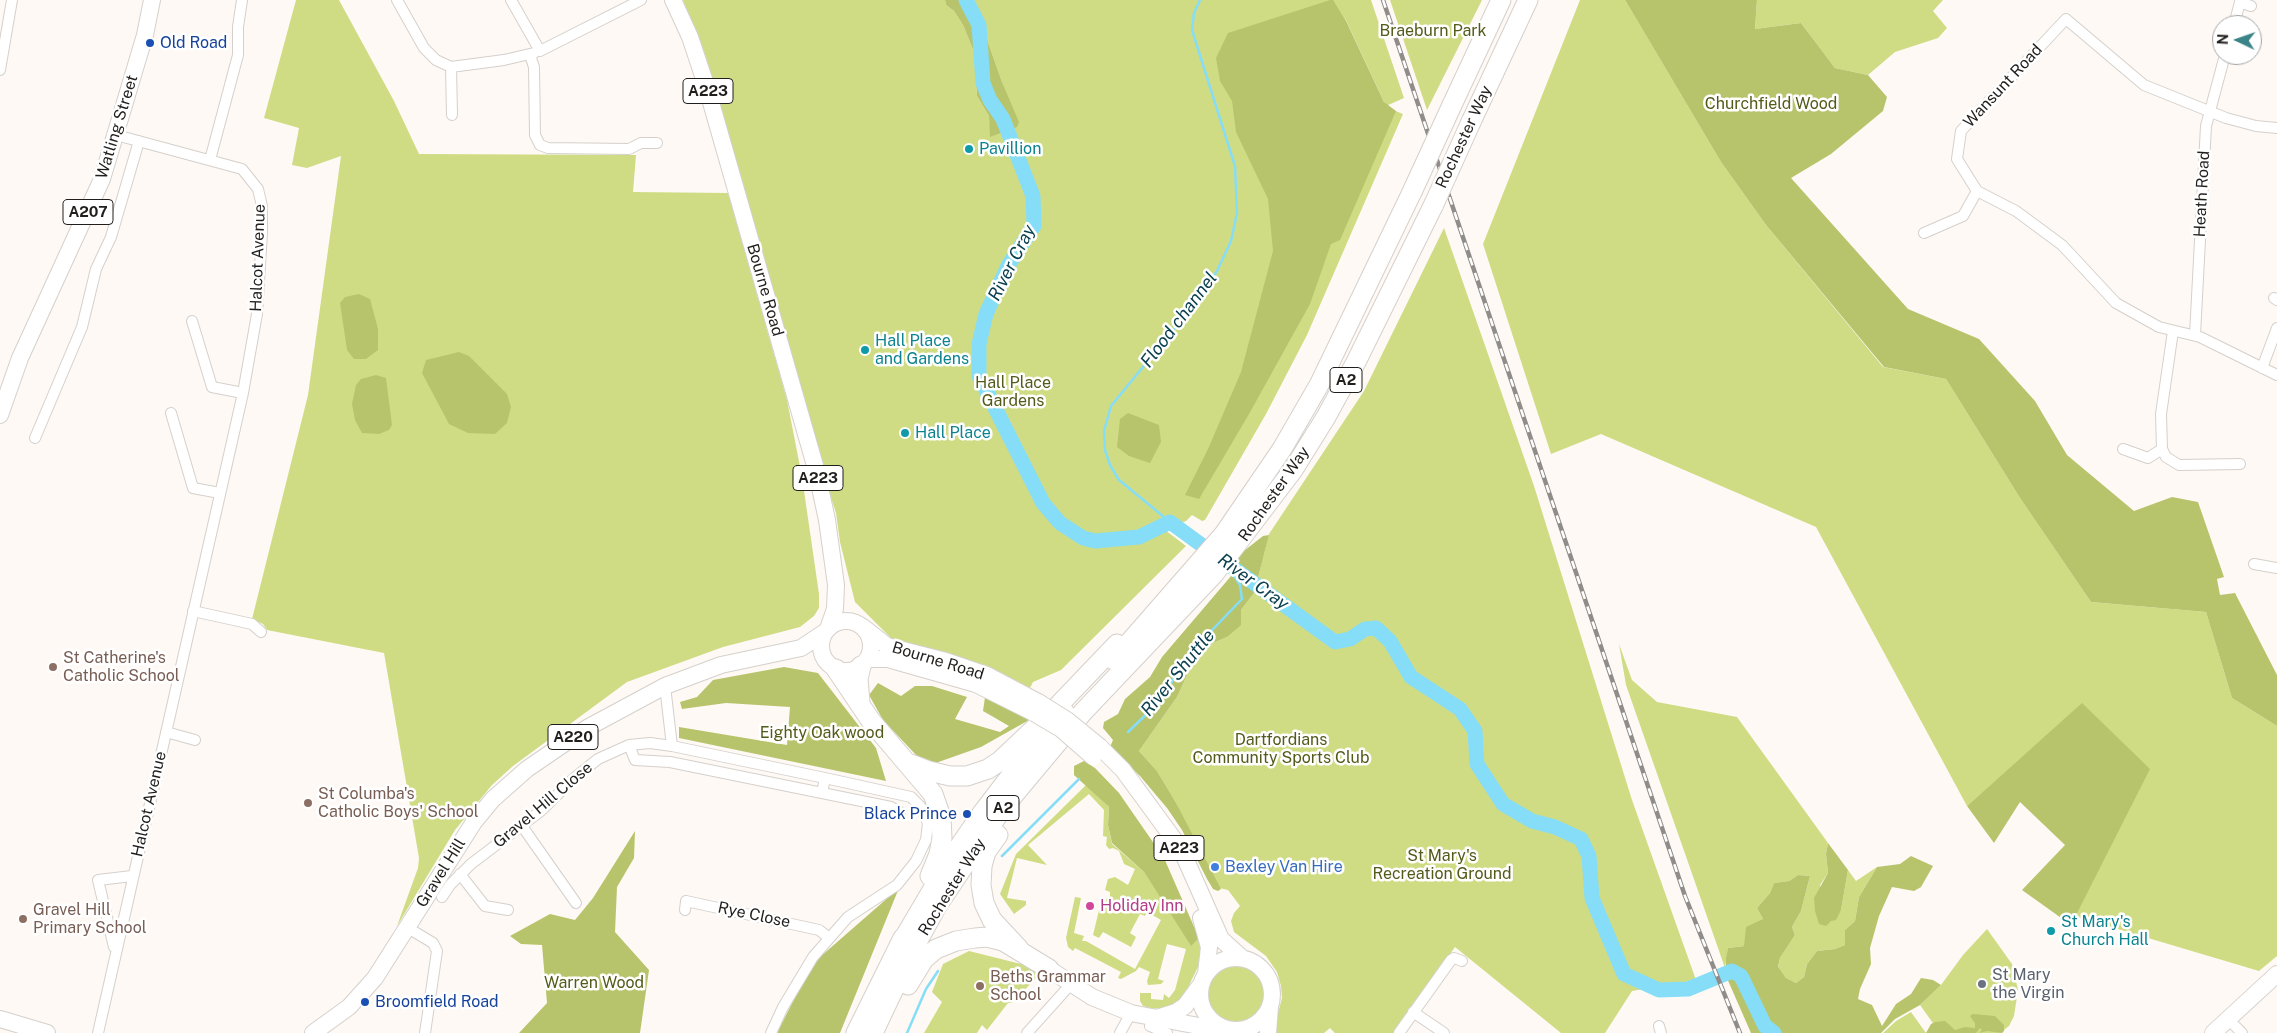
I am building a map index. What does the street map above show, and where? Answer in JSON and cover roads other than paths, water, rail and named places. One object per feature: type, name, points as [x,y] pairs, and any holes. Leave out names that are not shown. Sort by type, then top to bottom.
[{"type":"highway","name":"Rochester Way","points":[[873,1033],[910,955],[937,906],[1002,809],[1082,712],[1214,574],[1231,539],[1319,385],[1412,192],[1501,0]]},
{"type":"highway","name":"Rochester Way","points":[[898,948],[950,860],[983,812],[1029,752],[1132,639],[1196,565],[1231,539],[1293,470],[1326,417],[1356,362],[1434,204],[1528,0]]},
{"type":"highway","points":[[908,762],[929,772],[950,776],[967,776],[988,769],[1000,761],[1052,712],[1124,638],[1154,612]]},
{"type":"highway","points":[[1019,949],[992,920],[984,903],[981,885],[982,866],[986,852],[1057,756],[1164,635],[1177,614]]},
{"type":"highway","points":[[860,705],[858,679],[864,663]]},
{"type":"highway","points":[[830,664],[871,721],[908,762],[933,794],[941,817],[942,838],[939,854],[898,948]]},
{"type":"highway","points":[[884,1033],[914,971],[936,949],[956,941],[987,937],[1003,941],[1050,969]]},
{"type":"highway","name":"A2","points":[[856,1033],[898,948]]},
{"type":"main road","name":"Watling Street","points":[[1,409],[20,358],[102,179],[145,35],[152,0]]},
{"type":"main road","name":"Bourne Road","points":[[673,0],[690,37],[706,85],[816,468],[827,520],[836,585],[835,609],[826,631]]},
{"type":"main road","name":"Bourne Road","points":[[836,585],[848,614],[886,646],[946,661],[987,675],[1037,708]]},
{"type":"main road","points":[[839,622],[859,625],[870,639],[871,646],[864,663],[849,670],[830,664],[821,646],[826,631],[839,622]]},
{"type":"main road","name":"Gravel Hill","points":[[313,1033],[349,1007],[375,978],[408,928],[450,857],[474,822],[511,782],[587,728],[665,686],[721,665],[781,654],[801,648],[826,631]]},
{"type":"main road","name":"Gravel Hill","points":[[781,654],[809,654],[830,664]]},
{"type":"main road","name":"Bourne Road","points":[[864,663],[888,659],[968,681],[1067,720],[1096,752],[1143,810],[1164,841],[1187,884],[1207,937],[1204,978]]},
{"type":"main road","name":"Bourne Road","points":[[1096,752],[1123,770],[1180,849],[1222,940],[1242,958]]},
{"type":"main road","points":[[1153,1022],[1185,1006],[1204,978],[1222,961],[1242,958],[1252,962],[1267,976],[1271,985],[1268,1033]]},
{"type":"main road","points":[[1050,969],[1092,997],[1153,1022],[1222,1031],[1238,1031],[1258,1023],[1270,1007]]},
{"type":"main road","points":[[2213,1033],[2277,974]]},
{"type":"main road","points":[[1204,978],[1201,996],[1208,1016],[1215,1022],[1238,1031]]},
{"type":"main road","points":[[1,1019],[47,1033]]},
{"type":"street","points":[[0,70],[12,0]]},
{"type":"street","points":[[210,160],[238,54],[238,27],[242,0]]},
{"type":"street","points":[[397,0],[424,48],[436,60],[451,67],[530,55],[641,0]]},
{"type":"street","points":[[511,0],[540,51]]},
{"type":"street","points":[[2237,15],[2240,2],[2251,6]]},
{"type":"street","name":"Wansunt Road","points":[[1977,191],[1957,159],[1961,131],[2066,19],[2144,85],[2209,112],[2256,126],[2277,128]]},
{"type":"street","points":[[530,55],[534,67],[535,135],[540,145],[548,148],[629,149],[640,143],[657,143]]},
{"type":"street","name":"Heath Road","points":[[2195,335],[2206,126],[2222,65]]},
{"type":"street","points":[[451,67],[452,115]]},
{"type":"street","name":"Halcot Avenue","points":[[98,1033],[115,950],[243,393],[256,314],[262,206],[258,189],[242,169],[116,135]]},
{"type":"street","name":"Watling Street","points":[[35,438],[82,327],[96,269],[111,237],[139,141]]},
{"type":"street","points":[[1924,233],[1963,216],[1977,191],[2016,211],[2062,245],[2116,303],[2159,326],[2195,335],[2277,375]]},
{"type":"street","points":[[192,321],[212,387],[243,393]]},
{"type":"street","points":[[2262,368],[2277,328]]},
{"type":"street","points":[[2173,331],[2161,414],[2162,449],[2166,457],[2179,465],[2240,464]]},
{"type":"street","points":[[171,412],[193,488],[220,493]]},
{"type":"street","points":[[2123,449],[2148,458],[2162,449]]},
{"type":"street","points":[[2254,564],[2277,568]]},
{"type":"street","points":[[193,611],[252,624],[261,632]]},
{"type":"street","points":[[665,686],[672,746]]},
{"type":"street","name":"Halcot Avenue","points":[[166,732],[195,740]]},
{"type":"street","name":"Gravel Hill Close","points":[[442,897],[460,874],[522,826],[598,759],[630,744],[650,743],[900,794],[911,797],[920,806],[928,823],[926,840],[916,861],[896,885],[848,917],[828,937]]},
{"type":"street","points":[[630,744],[635,760],[670,762],[891,806],[900,812]]},
{"type":"street","points":[[822,793],[825,778]]},
{"type":"street","points":[[522,826],[576,903]]},
{"type":"street","points":[[460,874],[485,906],[508,910]]},
{"type":"street","name":"Halcot Avenue","points":[[115,950],[98,880],[132,876]]},
{"type":"street","name":"Rye Close","points":[[685,910],[686,901],[819,930],[828,937]]},
{"type":"street","points":[[408,928],[433,942],[437,951],[425,1033]]},
{"type":"street","points":[[771,1033],[783,1007],[813,956],[828,937]]},
{"type":"street","points":[[1399,1033],[1451,960],[1454,958],[1462,961]]},
{"type":"street","points":[[1027,1033],[1070,984]]},
{"type":"street","points":[[1413,1012],[1444,1033]]},
{"type":"street","points":[[1120,1033],[1131,1013]]},
{"type":"street","points":[[2228,1019],[2242,1033]]},
{"type":"street","points":[[1153,1022],[1167,1033]]},
{"type":"waterway","name":"River Cray","points":[[966,0],[979,25],[983,83],[990,100],[1003,119],[1033,196],[1034,226],[1009,264],[986,314],[979,344],[979,376],[1043,503],[1060,523],[1083,538],[1095,541],[1139,537],[1170,522],[1335,642],[1350,639],[1365,629],[1376,628],[1390,641],[1411,677],[1460,709],[1475,731],[1477,764],[1503,804],[1532,821],[1555,827],[1581,839],[1589,856],[1592,898],[1624,974],[1659,990],[1688,989],[1732,971],[1741,976],[1765,1026],[1774,1033]]},
{"type":"waterway","name":"Flood channel","points":[[1170,522],[1119,480],[1110,465],[1105,450],[1104,431],[1111,406],[1192,307],[1217,271],[1231,241],[1237,213],[1235,166],[1192,30],[1194,13],[1200,0]]},
{"type":"waterway","name":"River Shuttle","points":[[1128,732],[1160,701],[1188,655],[1242,599],[1240,585],[1229,567]]},
{"type":"waterway","name":"River Shuttle","points":[[1002,856],[1079,779]]},
{"type":"waterway","name":"River Shuttle","points":[[907,1033],[926,989],[938,971]]},
{"type":"railway","points":[[1383,0],[1685,896],[1740,1033]]},
{"type":"place","name":"Old Road","points":[[150,43]]},
{"type":"place","name":"Pavillion","points":[[969,149]]},
{"type":"place","name":"Hall Place and Gardens","points":[[865,350]]},
{"type":"place","name":"Hall Place","points":[[905,433]]},
{"type":"place","name":"St Catherine's Catholic School","points":[[53,667]]},
{"type":"place","name":"St Columba's Catholic Boys' School","points":[[308,803]]},
{"type":"place","name":"Black Prince","points":[[967,814]]},
{"type":"place","name":"Bexley Van Hire","points":[[1215,867]]},
{"type":"place","name":"Holiday Inn","points":[[1090,906]]},
{"type":"place","name":"Gravel Hill Primary School","points":[[23,919]]},
{"type":"place","name":"St Mary's Church Hall","points":[[2051,931]]},
{"type":"place","name":"St Mary the Virgin","points":[[1982,984]]},
{"type":"place","name":"Beths Grammar School","points":[[980,986]]},
{"type":"place","name":"Broomfield Road","points":[[365,1002]]},
{"type":"park label","name":"Braeburn Park","points":[[1433,31]]},
{"type":"park label","name":"Churchfield Wood","points":[[1771,104]]},
{"type":"park label","name":"Hall Place Gardens","points":[[1013,392]]},
{"type":"park label","name":"Eighty Oak wood","points":[[822,733]]},
{"type":"park label","name":"Dartfordians Community Sports Club","points":[[1281,749]]},
{"type":"park label","name":"St Mary's Recreation Ground","points":[[1442,865]]},
{"type":"park label","name":"Warren Wood","points":[[594,983]]}]
